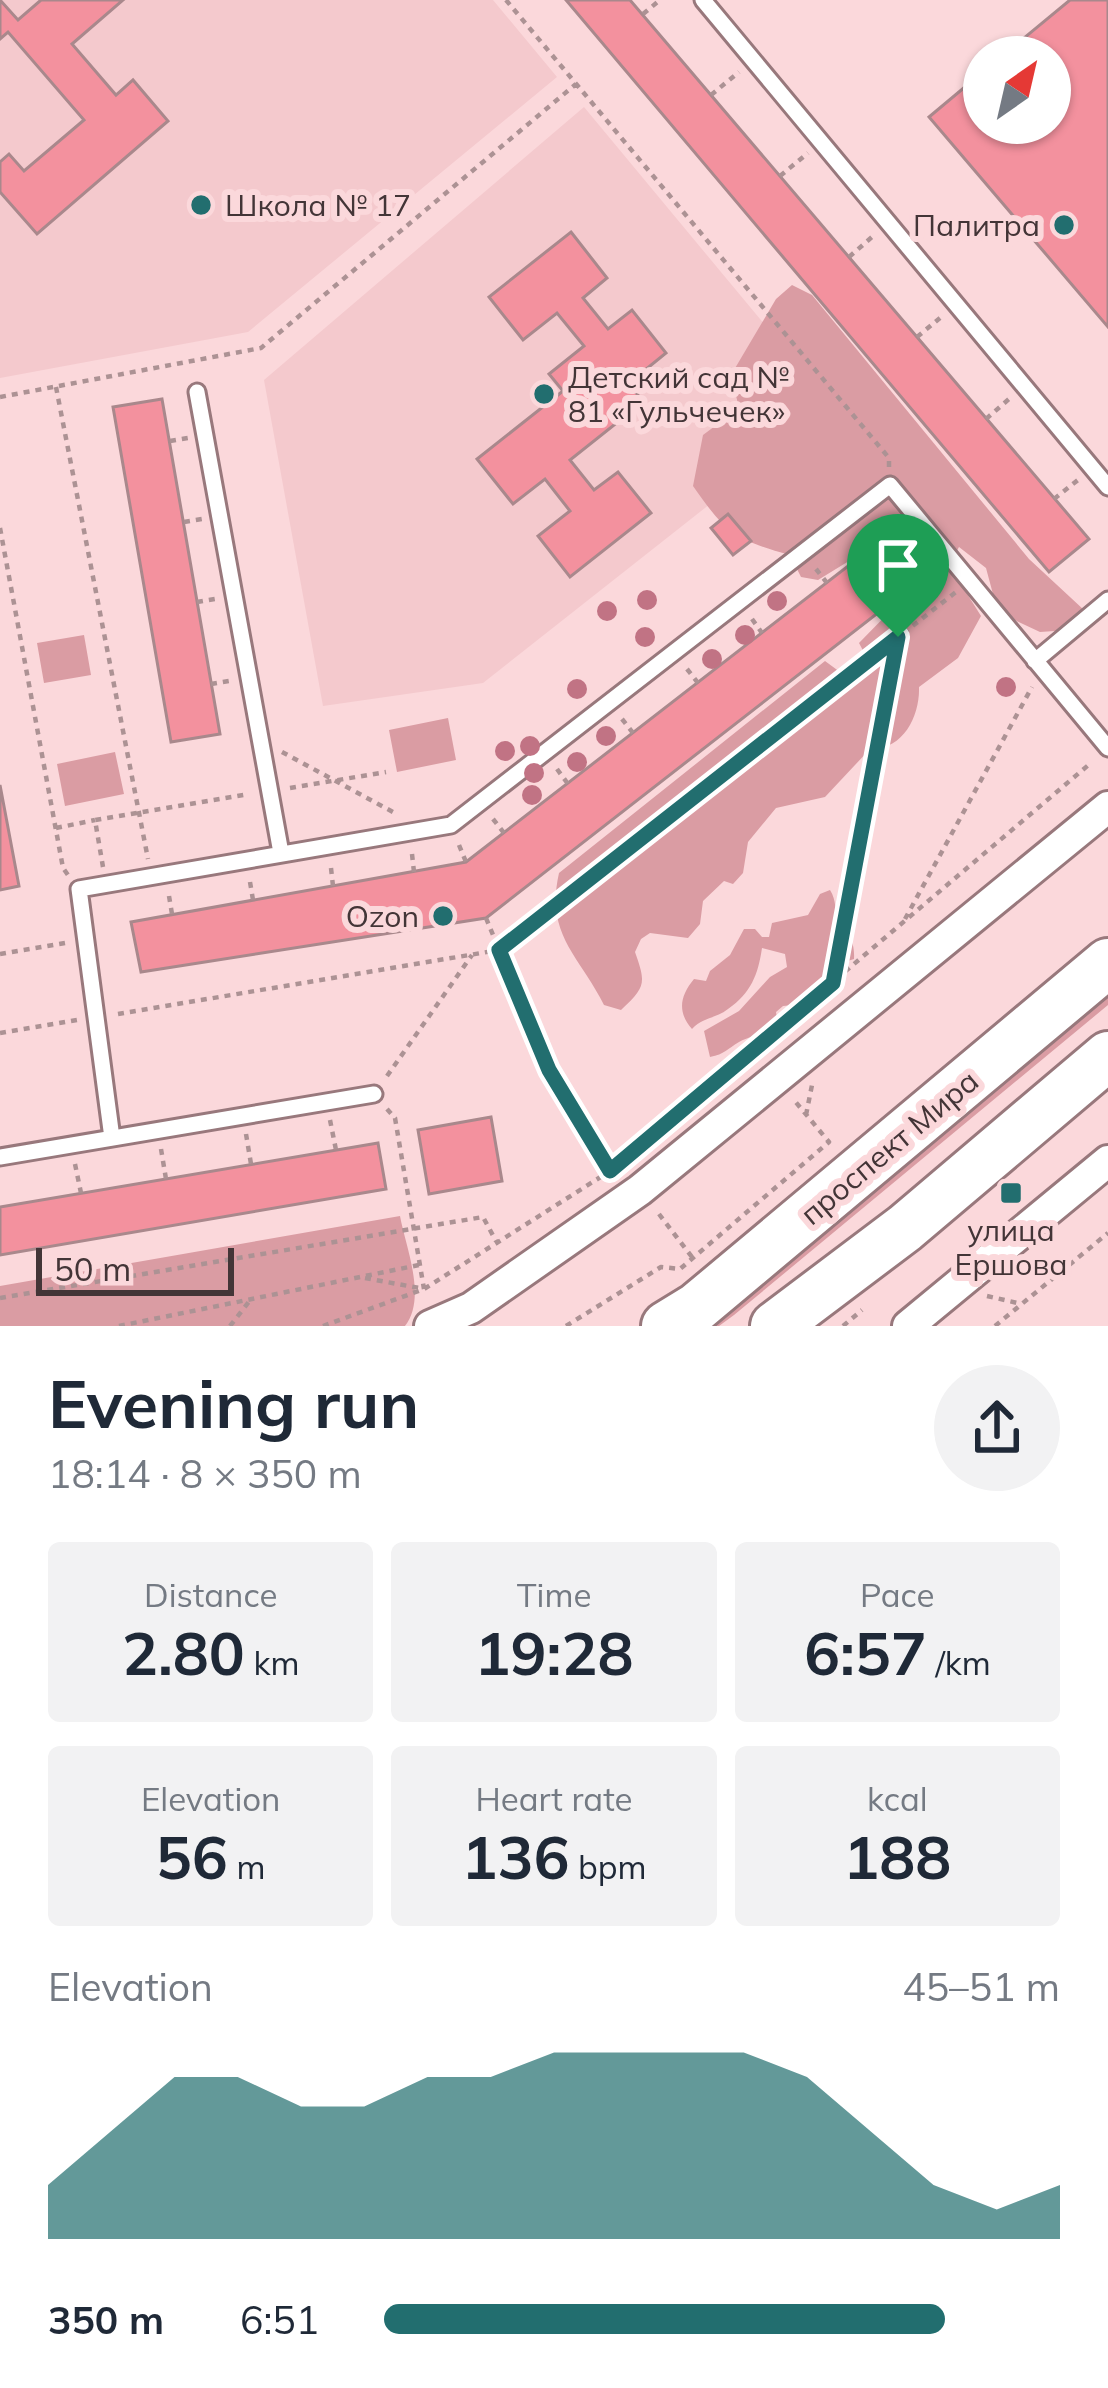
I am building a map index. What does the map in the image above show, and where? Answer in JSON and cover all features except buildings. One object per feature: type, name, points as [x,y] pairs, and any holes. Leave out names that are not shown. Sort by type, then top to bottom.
[{"type":"main road","name":"проспект Мира","points":[[666,1326],[697,1307],[1108,963]]},
{"type":"main road","points":[[775,1326],[905,1228],[1108,1056]]},
{"type":"street","points":[[430,1326],[471,1308],[640,1190],[1108,808]]},
{"type":"street","points":[[908,1326],[1108,1161]]},
{"type":"lane","points":[[703,0],[1108,487]]},
{"type":"lane","points":[[197,392],[281,853]]},
{"type":"lane","points":[[112,1138],[79,889],[451,825],[897,480],[1102,753]]},
{"type":"lane","points":[[1035,661],[1108,600]]},
{"type":"lane","points":[[0,1157],[374,1094]]},
{"type":"path","points":[[506,0],[889,458],[897,480]]},
{"type":"path","points":[[643,14],[660,0]]},
{"type":"path","points":[[711,95],[753,60]]},
{"type":"path","points":[[0,397],[262,348],[576,84]]},
{"type":"path","points":[[780,176],[821,142]]},
{"type":"path","points":[[849,257],[889,223]]},
{"type":"path","points":[[917,337],[956,304]]},
{"type":"path","points":[[56,386],[152,876]]},
{"type":"path","points":[[986,419],[1024,386]]},
{"type":"path","points":[[889,458],[897,480]]},
{"type":"path","points":[[1054,499],[1092,467]]},
{"type":"path","points":[[0,528],[63,868],[79,889]]},
{"type":"path","points":[[0,1033],[499,950],[971,581]]},
{"type":"path","points":[[833,983],[898,637]]},
{"type":"path","points":[[902,924],[1034,682]]},
{"type":"path","points":[[260,740],[424,830]]},
{"type":"path","points":[[323,1326],[424,1289],[610,1171],[1102,753]]},
{"type":"path","points":[[56,828],[386,772]]},
{"type":"path","points":[[94,820],[105,884]]},
{"type":"path","points":[[486,918],[549,1070],[610,1171]]},
{"type":"path","points":[[0,954],[86,940]]},
{"type":"path","points":[[424,1289],[395,1118],[374,1094],[472,955]]},
{"type":"path","points":[[566,1326],[662,1267],[680,1269],[829,1142],[751,1050]]},
{"type":"path","points":[[327,1102],[336,1150]]},
{"type":"path","points":[[243,1116],[251,1164]]},
{"type":"path","points":[[158,1131],[166,1179]]},
{"type":"path","points":[[72,1145],[80,1193]]},
{"type":"path","points":[[0,1298],[483,1217],[497,1243]]},
{"type":"path","points":[[995,1326],[1108,1234]]},
{"type":"path","points":[[119,1326],[419,1265]]},
{"type":"path","points":[[359,1277],[424,1289]]},
{"type":"path","points":[[230,1326],[251,1299]]},
{"type":"shaded area","name":"Школа № 17","points":[[0,0],[493,0],[557,77],[248,332],[0,378]]},
{"type":"shaded area","name":"Детский сад № 81 «Гульчечек»","points":[[584,107],[833,407],[483,683],[323,706],[264,380]]},
{"type":"shaded area","points":[[792,285],[812,295],[1029,559],[1084,610],[1084,629],[1040,632],[1004,615],[997,609],[986,568],[959,547],[949,565],[981,616],[958,658],[919,687],[917,709],[908,729],[892,744],[870,749],[825,797],[776,808],[748,842],[743,873],[733,884],[724,881],[703,901],[700,924],[688,938],[650,933],[641,939],[635,952],[642,984],[621,1010],[604,1005],[560,929],[559,873],[825,661],[844,675],[869,662],[859,643],[901,600],[862,553],[818,580],[801,577],[790,555],[733,532],[693,486],[703,435],[739,408],[731,375],[776,299]]},
{"type":"shaded area","points":[[84,635],[91,675],[44,683],[37,643]]},
{"type":"shaded area","points":[[448,718],[456,760],[397,772],[389,730]]},
{"type":"shaded area","points":[[115,752],[124,794],[65,806],[57,764]]},
{"type":"shaded area","points":[[830,890],[852,942],[854,959],[838,964],[821,983],[811,986],[803,1004],[783,1006],[776,1012],[778,1025],[773,1029],[710,1057],[704,1031],[739,1011],[770,977],[787,967],[785,954],[762,948],[756,975],[742,997],[692,1029],[682,1010],[689,985],[694,979],[706,981],[710,971],[730,955],[744,929],[769,937],[772,923],[808,915],[820,894]]},
{"type":"shaded area","points":[[1108,991],[1108,1005],[734,1315],[719,1326],[701,1326]]},
{"type":"shaded area","points":[[400,1216],[415,1287],[405,1326],[0,1326],[0,1286]]},
{"type":"place","name":"Школа № 17","points":[[201,205]]},
{"type":"place","name":"Палитра","points":[[1064,225]]},
{"type":"place","name":"Детский сад № 81 «Гульчечек»","points":[[544,394]]},
{"type":"place","name":"Ozon","points":[[443,916]]},
{"type":"place","name":"улица Ершова","points":[[1011,1193]]},
{"type":"route","points":[[898,637],[833,983],[610,1171],[549,1070],[499,950],[898,637]]}]
